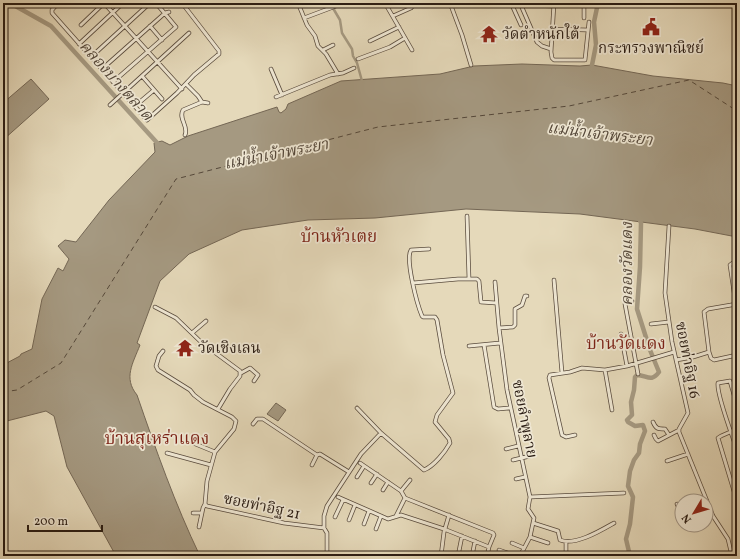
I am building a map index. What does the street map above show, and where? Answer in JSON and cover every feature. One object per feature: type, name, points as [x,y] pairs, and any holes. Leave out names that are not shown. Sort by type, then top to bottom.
[{"type":"street","points":[[58,3],[52,10],[52,13],[147,120],[182,89],[194,75],[218,56],[219,51],[182,3]]},
{"type":"street","points":[[81,25],[104,3],[182,89]]},
{"type":"street","points":[[79,44],[123,3]]},
{"type":"street","points":[[91,57],[150,3]]},
{"type":"street","points":[[113,82],[176,27],[156,3]]},
{"type":"street","points":[[306,3],[299,5],[307,25],[315,36],[318,46],[323,50],[338,74]]},
{"type":"street","points":[[304,18],[344,3]]},
{"type":"street","points":[[385,3],[412,50]]},
{"type":"street","points":[[393,16],[411,8],[415,3]]},
{"type":"street","points":[[450,3],[471,65]]},
{"type":"street","points":[[511,3],[521,25]]},
{"type":"street","points":[[584,3],[584,18]]},
{"type":"street","points":[[552,49],[542,46],[537,42],[521,4],[554,4],[552,29],[552,49],[552,58],[554,60],[584,61],[586,59],[589,22]]},
{"type":"street","points":[[102,69],[165,13],[169,12]]},
{"type":"street","points":[[517,16],[524,12]]},
{"type":"street","points":[[150,26],[162,40]]},
{"type":"street","points":[[370,41],[399,27]]},
{"type":"street","points":[[552,29],[588,30]]},
{"type":"street","points":[[111,104],[190,33]]},
{"type":"street","points":[[358,59],[390,47],[405,38]]},
{"type":"street","points":[[323,50],[333,45]]},
{"type":"street","points":[[276,97],[354,68]]},
{"type":"street","points":[[271,69],[282,95]]},
{"type":"street","points":[[142,76],[162,99]]},
{"type":"street","points":[[186,84],[202,102]]},
{"type":"street","points":[[141,101],[154,90]]},
{"type":"street","points":[[185,135],[186,130],[181,112],[185,108],[202,102],[208,103]]},
{"type":"street","points":[[467,216],[469,279]]},
{"type":"street","name":"ซอยท่าอิฐ 16","points":[[670,226],[665,290],[674,352],[688,413],[679,430]]},
{"type":"street","points":[[356,408],[381,433],[424,470],[432,464],[450,443],[449,439],[435,422],[437,415],[453,393],[443,355],[437,320],[435,317],[422,316],[413,284],[409,259],[409,252],[412,249],[429,249]]},
{"type":"street","points":[[737,265],[734,262],[730,265],[737,305],[708,309],[704,312],[709,352],[712,360],[737,355]]},
{"type":"street","points":[[413,284],[436,280],[477,279],[479,281],[482,302],[496,303]]},
{"type":"street","points":[[554,280],[562,373]]},
{"type":"street","name":"ซอยลำพูลาย","points":[[495,282],[500,343],[509,408],[530,497],[528,509],[534,518],[530,537],[520,556]]},
{"type":"street","points":[[499,328],[514,326],[516,324],[515,309],[522,305],[524,297],[527,296]]},
{"type":"street","points":[[632,301],[626,302],[625,304],[638,374]]},
{"type":"street","points":[[155,307],[176,318],[202,343],[241,373]]},
{"type":"street","points":[[192,333],[206,321]]},
{"type":"street","points":[[651,324],[669,322]]},
{"type":"street","points":[[621,334],[627,366]]},
{"type":"street","points":[[469,346],[500,343]]},
{"type":"street","points":[[484,345],[494,406],[498,409],[509,408]]},
{"type":"street","name":"ซอยท่าอิฐ 21","points":[[163,351],[159,356],[156,366],[158,370],[190,390],[196,397],[235,419],[236,423],[232,432],[214,452],[207,481],[205,504],[207,506],[284,523],[324,528]]},
{"type":"street","points":[[575,435],[566,437],[563,436],[554,404],[549,377],[550,375],[582,368],[605,370],[627,366],[674,352]]},
{"type":"street","points":[[676,360],[709,352]]},
{"type":"street","points":[[218,409],[228,390],[241,373],[250,368],[258,375],[254,381]]},
{"type":"street","points":[[605,370],[612,410]]},
{"type":"street","points":[[737,405],[730,380],[718,383],[720,397],[737,450]]},
{"type":"street","points":[[253,424],[257,419],[263,419],[317,455],[320,454],[349,472]]},
{"type":"street","points":[[653,422],[657,429],[666,430],[669,435]]},
{"type":"street","points":[[737,429],[718,438],[737,501]]},
{"type":"street","points":[[654,435],[658,441],[679,430],[703,493]]},
{"type":"street","points":[[327,556],[327,533],[324,528],[324,516],[327,506],[361,454],[381,433]]},
{"type":"street","points":[[193,443],[214,452]]},
{"type":"street","points":[[506,449],[518,446]]},
{"type":"street","points":[[167,453],[211,465]]},
{"type":"street","points":[[667,461],[688,454]]},
{"type":"street","points":[[312,465],[317,455]]},
{"type":"street","points":[[513,460],[530,456]]},
{"type":"street","points":[[360,463],[401,491],[405,498],[493,533],[494,535],[487,556]]},
{"type":"street","points":[[357,477],[364,466]]},
{"type":"street","points":[[371,483],[377,474]]},
{"type":"street","points":[[516,478],[525,477]]},
{"type":"street","points":[[401,491],[410,480]]},
{"type":"street","points":[[383,490],[388,482]]},
{"type":"street","points":[[530,497],[624,492]]},
{"type":"street","points":[[338,497],[388,519],[401,515],[444,529],[489,547]]},
{"type":"street","points":[[396,516],[405,498]]},
{"type":"street","points":[[335,516],[343,500]]},
{"type":"street","points":[[199,527],[205,504]]},
{"type":"street","points":[[349,520],[355,505]]},
{"type":"street","points":[[364,524],[369,511]]},
{"type":"street","points":[[193,513],[202,513]]},
{"type":"street","points":[[441,556],[444,529],[449,515]]},
{"type":"street","points":[[376,529],[381,516]]},
{"type":"street","points":[[714,519],[728,539],[732,556]]},
{"type":"street","points":[[533,523],[558,531],[560,540],[566,542],[572,542],[598,532],[614,523]]},
{"type":"street","points":[[458,556],[462,536]]},
{"type":"street","points":[[530,537],[548,543]]},
{"type":"street","points":[[472,556],[474,541]]},
{"type":"street","points":[[566,542],[566,552]]},
{"type":"street","points":[[512,543],[524,548]]},
{"type":"street","points":[[499,550],[516,556]]},
{"type":"water","name":"แม่น้ำเจ้าพระยา","points":[[522,64],[592,65],[653,76],[723,83],[737,86],[737,237],[695,229],[580,214],[466,209],[375,218],[308,220],[242,230],[189,254],[160,281],[137,343],[140,345],[132,364],[130,376],[133,389],[137,395],[166,477],[200,556],[116,556],[67,467],[54,416],[46,411],[3,422],[3,365],[32,349],[42,299],[58,268],[63,271],[69,259],[58,246],[65,240],[76,242],[109,200],[155,152],[154,143],[162,141],[170,145],[188,136],[277,107],[281,113],[286,109],[288,104],[341,81],[440,74],[474,66]]},
{"type":"water","points":[[31,79],[49,99],[3,140],[3,103]]},
{"type":"water","points":[[276,403],[286,410],[278,421],[267,414]]},
{"type":"waterway","name":"คลองบางตลาด","points":[[10,3],[51,26],[160,146]]},
{"type":"waterway","points":[[330,3],[340,20],[342,33],[352,49],[362,81]]},
{"type":"waterway","points":[[593,70],[592,65],[596,45],[594,22],[598,3]]},
{"type":"waterway","name":"คลองวัดแดง","points":[[630,556],[626,539],[630,524],[633,497],[628,486],[630,471],[634,460],[639,453],[640,444],[645,431],[643,425],[635,426],[627,420],[632,415],[631,402],[635,377],[640,375],[651,378],[659,372],[650,350],[637,309],[641,223],[639,217]]},
{"type":"ferry route","points":[[3,392],[17,390],[61,363],[176,179],[378,127],[569,106],[689,80],[737,111]]},
{"type":"place","name":"กระทรวงพาณิชย์","points":[[651,27]]},
{"type":"place","name":"วัดตำหนักใต้","points":[[489,34]]},
{"type":"place","name":"วัดเชิงเลน","points":[[185,348]]},
{"type":"district","name":"บ้านหัวเตย","points":[[339,236]]},
{"type":"district","name":"บ้านวัดแดง","points":[[626,343]]},
{"type":"district","name":"บ้านสุเหร่าแดง","points":[[157,438]]}]
